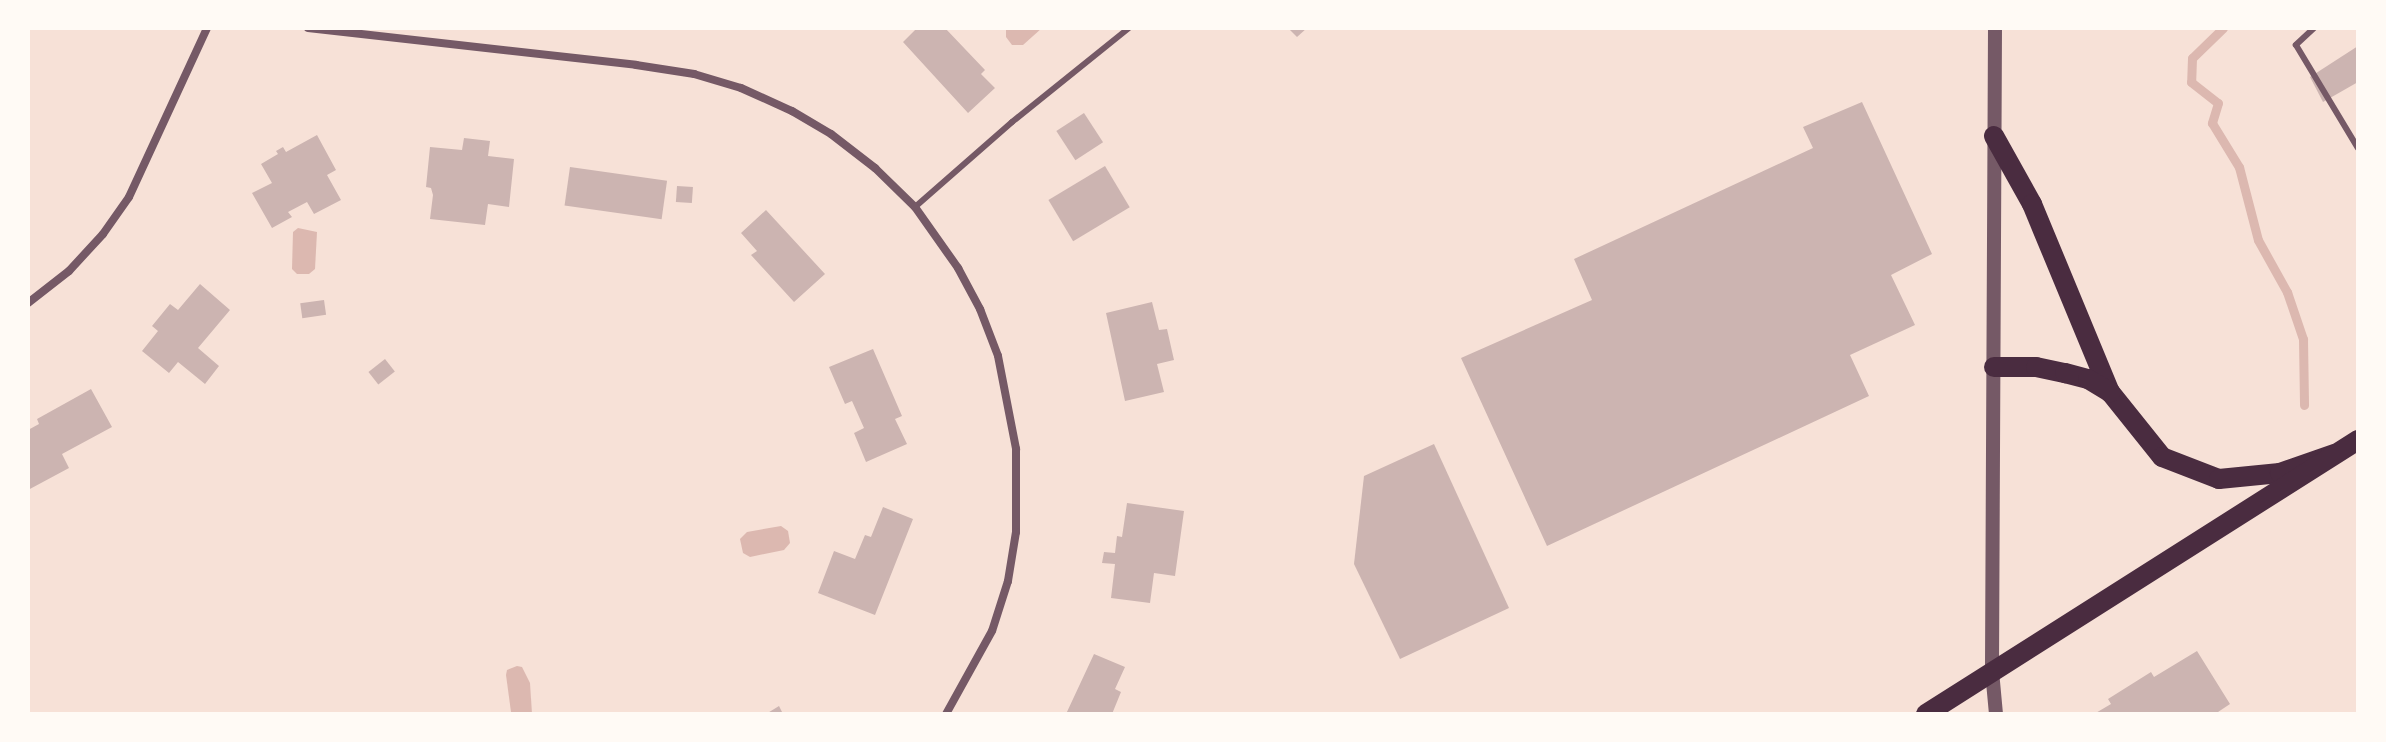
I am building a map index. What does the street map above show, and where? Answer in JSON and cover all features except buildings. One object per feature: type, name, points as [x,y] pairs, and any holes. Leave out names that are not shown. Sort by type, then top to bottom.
[{"type":"main road","points":[[1994,136],[2032,204],[2110,392],[2162,457],[2219,479],[2280,473],[2334,454]]},
{"type":"main road","points":[[1994,367],[2036,367],[2065,373],[2088,379],[2110,392]]},
{"type":"main road","points":[[1926,714],[2358,440]]},
{"type":"street","points":[[28,303],[69,271],[103,234],[129,197],[207,28]]},
{"type":"street","points":[[308,28],[636,65],[694,74],[730,84],[792,111],[831,134],[875,168],[915,207],[958,268],[980,309],[998,356],[1016,449],[1016,532],[1008,581],[992,631],[946,714]]},
{"type":"street","points":[[1995,28],[1992,671],[1996,714]]},
{"type":"lane","points":[[915,207],[1012,122],[1129,28]]},
{"type":"lane","points":[[2314,28],[2296,45],[2358,148]]},
{"type":"shaded area","points":[[1006,28],[1042,28],[1023,45],[1012,45],[1006,37]]},
{"type":"shaded area","points":[[298,228],[317,232],[315,269],[309,274],[297,274],[292,269],[293,232]]},
{"type":"shaded area","points":[[781,526],[788,531],[790,543],[784,550],[750,557],[743,553],[740,539],[747,532]]},
{"type":"shaded area","points":[[522,667],[530,683],[532,714],[511,712],[506,675],[507,670]]},
{"type":"waterway","points":[[2223,28],[2192,58],[2191,82],[2218,103],[2212,123],[2239,167],[2258,240],[2287,292],[2303,339],[2304,405]]}]
